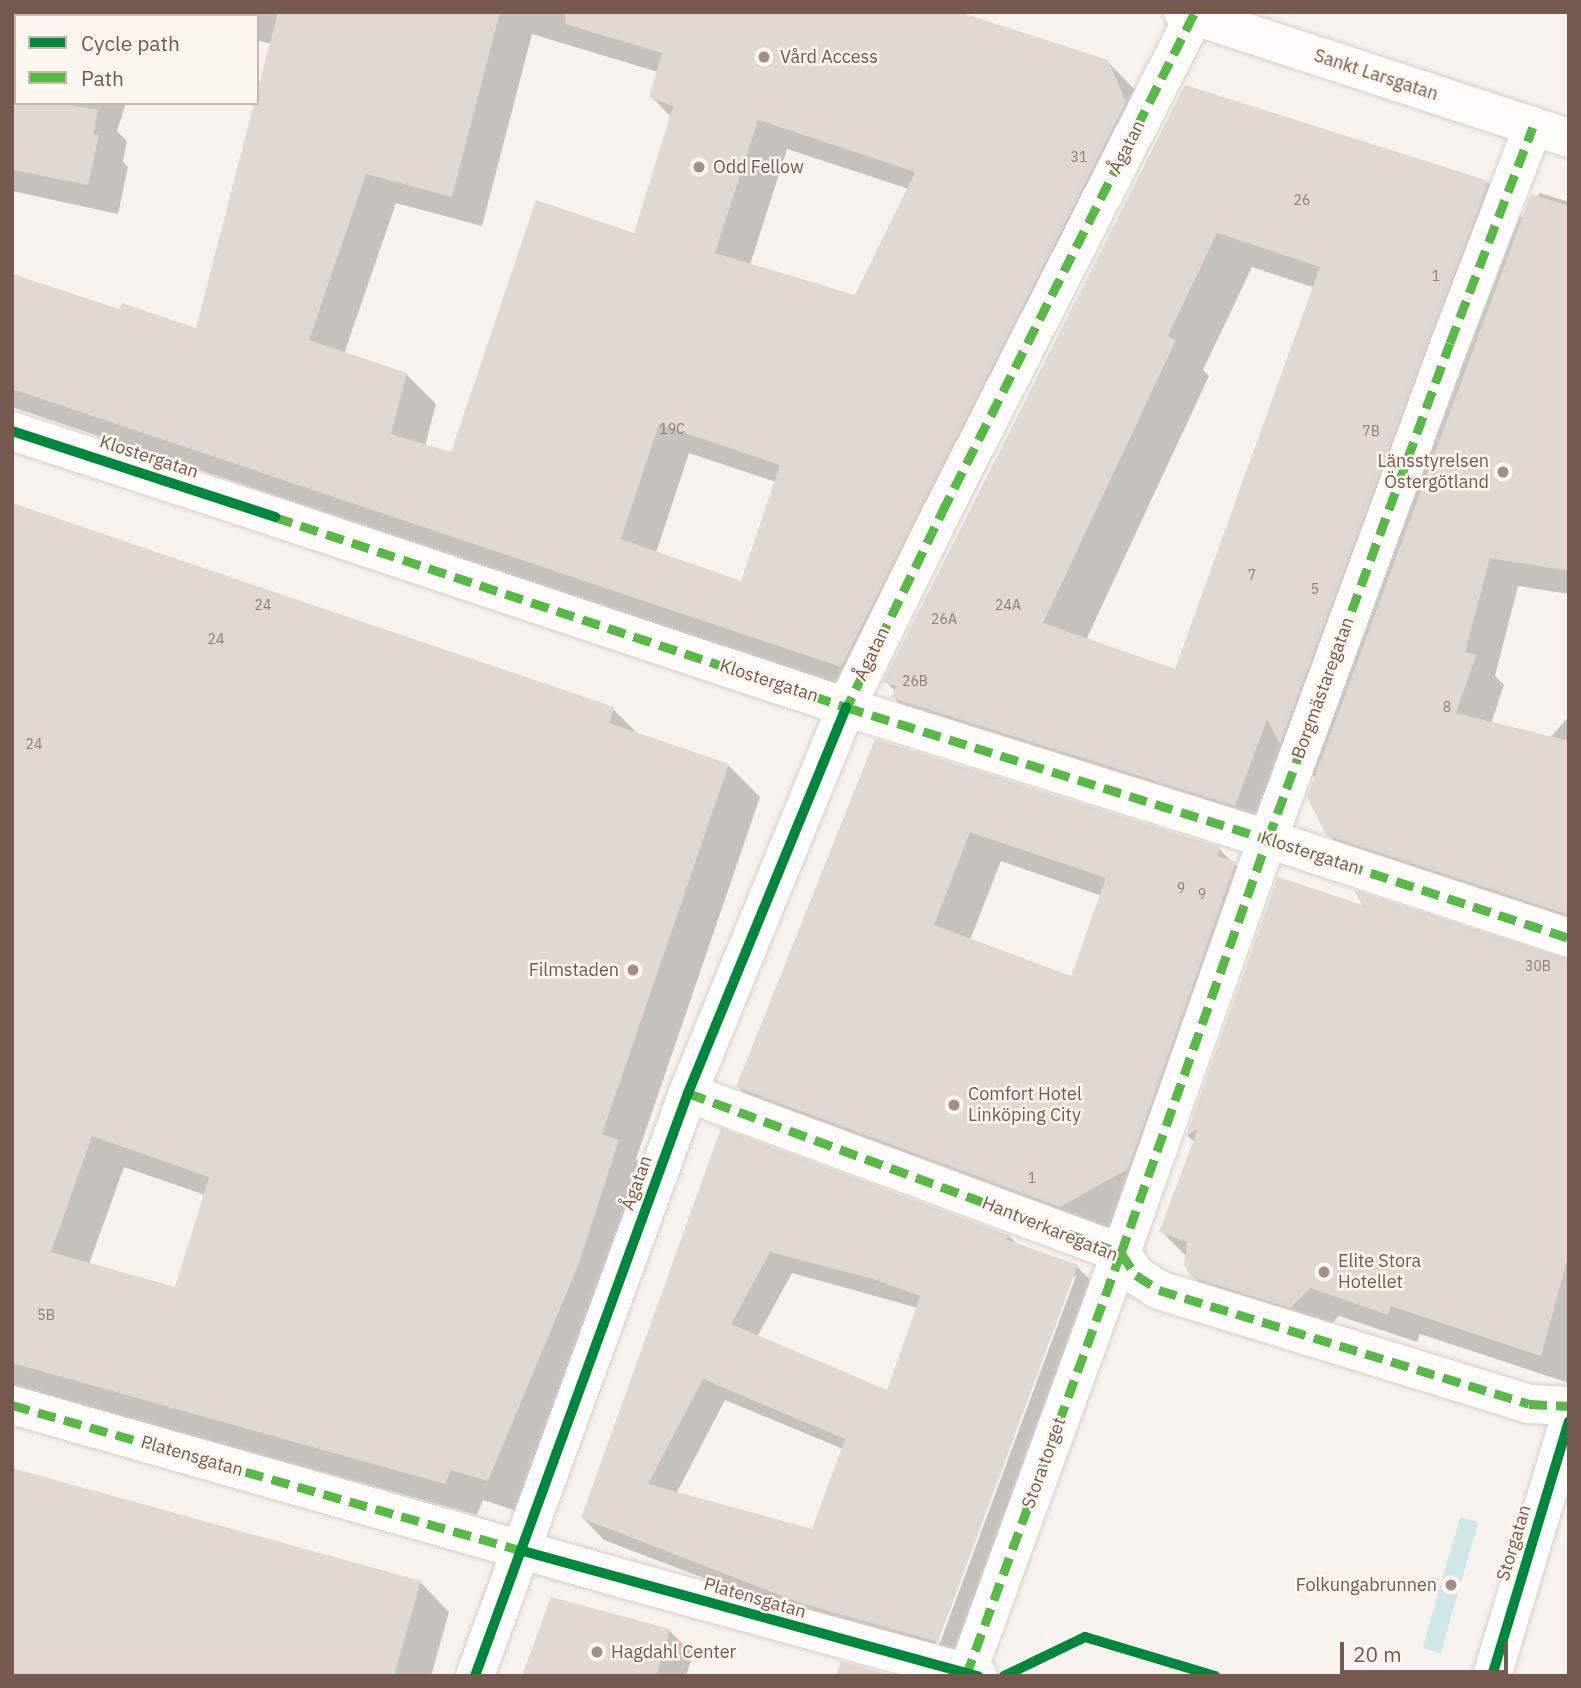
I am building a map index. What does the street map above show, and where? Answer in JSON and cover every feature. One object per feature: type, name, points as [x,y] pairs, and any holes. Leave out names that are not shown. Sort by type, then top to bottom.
[{"type":"street","name":"Sankt Larsgatan","points":[[1190,13],[1569,138]]},
{"type":"street","name":"Ågatan","points":[[475,1676],[523,1551],[688,1093],[846,707],[1190,13]]},
{"type":"street","name":"Borgmästaregatan","points":[[1121,1253],[1268,839],[1450,343],[1533,127]]},
{"type":"street","name":"Klostergatan","points":[[12,431],[846,707],[1268,839],[1569,938]]},
{"type":"street","name":"Hantverkaregatan","points":[[688,1093],[1121,1253],[1136,1275],[1159,1290],[1529,1404],[1569,1406]]},
{"type":"street","name":"Stora torget","points":[[971,1675],[1121,1253]]},
{"type":"street","name":"Platensgatan","points":[[12,1405],[971,1675]]},
{"type":"street","name":"Storgatan","points":[[1492,1676],[1569,1421]]},
{"type":"water","name":"Folkungabrunnen","points":[[1460,1517],[1478,1522],[1441,1653],[1423,1648]]},
{"type":"building","points":[[278,12],[500,12],[452,197],[366,174],[309,340],[407,373],[391,434],[451,452],[536,200],[634,233],[673,106],[649,97],[662,53],[565,24],[566,12],[959,12],[1108,60],[1126,102],[841,667],[12,389],[12,274],[119,309],[122,303],[196,328],[253,105],[259,105],[259,84]],"holes":[[[758,120],[915,172],[855,295],[715,253]],[[659,424],[780,465],[741,581],[621,539]]]},
{"type":"building","points":[[1185,85],[1489,181],[1280,744],[1267,719],[1235,806],[892,698],[896,686],[883,682]],"holes":[[[1217,233],[1320,267],[1175,669],[1043,623],[1176,340],[1168,336]]]},
{"type":"building","points":[[12,96],[14,105],[70,105],[98,110],[93,134],[99,135],[88,185],[12,170]]},
{"type":"building","points":[[1531,194],[1569,206],[1569,571],[1490,558],[1465,652],[1476,655],[1456,713],[1569,741],[1569,915],[1326,835],[1307,797]]},
{"type":"building","points":[[12,503],[614,707],[609,723],[729,764],[602,1134],[619,1140],[579,1263],[488,1481],[451,1470],[445,1484],[12,1363]],"holes":[[[92,1136],[209,1177],[175,1287],[51,1252]]]},
{"type":"building","points":[[875,739],[1220,847],[1217,856],[1236,862],[1128,1169],[1060,1207],[736,1087]],"holes":[[[970,832],[1106,878],[1071,976],[934,925]]]},
{"type":"building","points":[[1278,877],[1362,905],[1354,890],[1569,959],[1569,1253],[1541,1356],[1391,1306],[1388,1315],[1310,1288],[1290,1308],[1191,1277],[1184,1265],[1187,1242],[1159,1232],[1198,1129],[1186,1136]]},
{"type":"building","points":[[721,1128],[1011,1236],[1005,1239],[1078,1265],[938,1642],[803,1604],[581,1518]],"holes":[[[770,1252],[873,1279],[920,1296],[887,1390],[731,1324]],[[703,1379],[845,1439],[812,1529],[648,1484]]]},
{"type":"building","points":[[12,1468],[421,1581],[394,1676],[12,1676]]},
{"type":"building","name":"Hagdahl Center","points":[[551,1597],[670,1629],[656,1676],[522,1676]]},
{"type":"building","points":[[841,1661],[894,1676],[836,1676]]},
{"type":"marked path","points":[[844,713],[942,512],[1195,12]]},
{"type":"marked path","points":[[966,1676],[1121,1253],[1268,839],[1450,343],[1533,127]]},
{"type":"marked path","points":[[275,517],[846,707],[1268,839],[1569,938]]},
{"type":"marked path","points":[[688,1093],[1121,1253],[1136,1275],[1159,1290],[1529,1404],[1569,1406]]},
{"type":"marked path","points":[[12,1405],[527,1552]]},
{"type":"cycle path","points":[[12,431],[275,517]]},
{"type":"cycle path","points":[[475,1676],[688,1093],[846,707]]},
{"type":"cycle path","points":[[1492,1676],[1569,1421]]},
{"type":"cycle path","points":[[523,1551],[978,1676]]},
{"type":"cycle path","points":[[1004,1676],[1085,1637],[1215,1676]]},
{"type":"place","name":"Vård Access","points":[[764,57]]},
{"type":"place","name":"Odd Fellow","points":[[699,167]]},
{"type":"place","name":"Länsstyrelsen Östergötland","points":[[1503,472]]},
{"type":"place","name":"Filmstaden","points":[[633,970]]},
{"type":"place","name":"Comfort Hotel Linköping City","points":[[954,1105]]},
{"type":"place","name":"Elite Stora Hotellet","points":[[1324,1272]]},
{"type":"place","name":"Folkungabrunnen","points":[[1451,1585]]},
{"type":"place","name":"Hagdahl Center","points":[[597,1652]]}]
